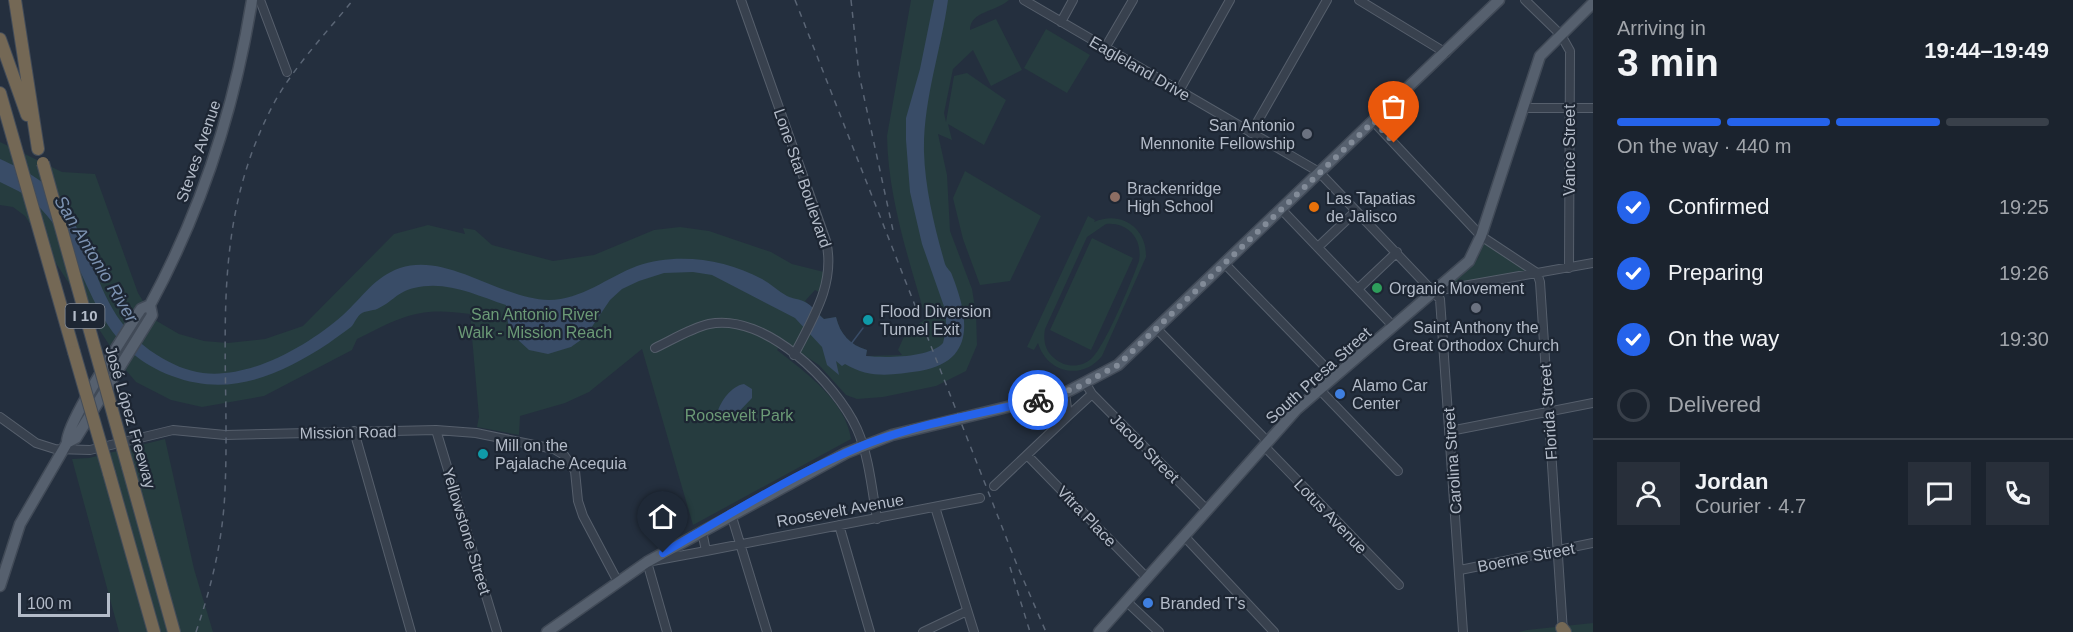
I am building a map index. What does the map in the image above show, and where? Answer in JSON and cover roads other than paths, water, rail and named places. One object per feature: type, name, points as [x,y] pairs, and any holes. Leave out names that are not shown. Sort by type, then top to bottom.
[{"type":"highway","points":[[15,0],[39,149]]},
{"type":"highway","name":"José López Freeway","points":[[0,39],[39,149],[173,629]]},
{"type":"highway","name":"I 10","points":[[0,93],[154,632]]},
{"type":"main road","name":"Steves Avenue","points":[[119,356],[137,315],[141,309],[150,304],[180,244],[217,148],[234,90],[252,0]]},
{"type":"main road","name":"Roosevelt Avenue","points":[[547,632],[646,562],[827,462],[892,435],[1065,393],[1086,384],[1118,365],[1499,0]]},
{"type":"main road","name":"South Presa Street","points":[[1099,632],[1266,444],[1335,376],[1469,261],[1481,236],[1540,56],[1593,3]]},
{"type":"main road","name":"Steves Avenue","points":[[0,586],[20,524],[65,447],[66,436],[76,417],[119,356],[152,315],[150,304]]},
{"type":"street","points":[[261,0],[287,72]]},
{"type":"street","name":"Lone Star Boulevard","points":[[741,0],[826,241],[830,269],[820,302],[794,355]]},
{"type":"street","name":"Eagleland Drive","points":[[1024,0],[1319,172],[1435,291]]},
{"type":"street","points":[[1061,22],[1073,0]]},
{"type":"street","points":[[1106,48],[1133,0]]},
{"type":"street","points":[[1179,91],[1230,0]]},
{"type":"street","points":[[1251,134],[1328,0]]},
{"type":"street","points":[[1359,0],[1446,52]]},
{"type":"street","points":[[1525,0],[1561,35]]},
{"type":"street","name":"Vance Street","points":[[1561,35],[1570,51],[1569,268]]},
{"type":"street","points":[[1522,108],[1593,108]]},
{"type":"street","points":[[1374,121],[1481,236],[1537,273]]},
{"type":"street","points":[[1281,209],[1393,326]]},
{"type":"street","points":[[1318,247],[1356,211]]},
{"type":"street","points":[[1358,290],[1397,252]]},
{"type":"street","points":[[1224,263],[1335,376]]},
{"type":"street","points":[[1435,291],[1593,263]]},
{"type":"street","name":"Florida Street","points":[[1537,273],[1563,631]]},
{"type":"street","name":"Carolina Street","points":[[1435,291],[1441,303],[1463,632]]},
{"type":"street","points":[[655,348],[699,327],[719,323],[750,328],[794,355],[836,394],[857,430],[877,519]]},
{"type":"street","name":"Lotus Avenue","points":[[1157,329],[1399,585]]},
{"type":"street","name":"Jacob Street","points":[[1086,384],[1092,394],[1207,510]]},
{"type":"street","points":[[1320,390],[1398,471]]},
{"type":"street","points":[[1065,393],[1068,416]]},
{"type":"street","points":[[994,486],[1092,394]]},
{"type":"street","points":[[1450,431],[1593,403]]},
{"type":"street","name":"Mission Road","points":[[0,417],[36,443],[47,448],[65,447],[90,450],[173,430],[225,435],[436,430],[476,433],[554,449],[564,455],[575,471],[578,501],[583,516],[618,582]]},
{"type":"street","name":"Yellowstone Street","points":[[436,430],[497,632]]},
{"type":"street","points":[[354,431],[411,632]]},
{"type":"street","name":"Vitra Place","points":[[1027,455],[1147,578]]},
{"type":"street","name":"Roosevelt Avenue","points":[[646,562],[980,498]]},
{"type":"street","points":[[935,507],[974,632]]},
{"type":"street","points":[[731,514],[767,632]]},
{"type":"street","points":[[839,525],[870,632]]},
{"type":"street","points":[[702,531],[706,551]]},
{"type":"street","points":[[1184,536],[1274,632]]},
{"type":"street","name":"Boerne Street","points":[[1460,570],[1593,543]]},
{"type":"street","points":[[646,562],[667,632]]},
{"type":"street","points":[[1126,601],[1159,632]]},
{"type":"street","points":[[923,632],[967,611]]},
{"type":"water","points":[[934,0],[948,0],[926,113],[925,166],[928,194],[938,237],[945,264],[958,291],[964,322],[959,348],[951,358],[938,366],[920,371],[872,374],[845,364],[842,366],[836,361],[839,375],[827,365],[822,347],[795,318],[712,275],[693,272],[664,273],[622,289],[610,300],[585,337],[571,347],[548,354],[529,350],[516,338],[508,323],[506,305],[449,287],[426,286],[408,290],[375,310],[362,313],[351,327],[329,343],[311,355],[273,373],[234,384],[214,385],[193,382],[172,376],[143,361],[122,343],[106,321],[54,225],[31,199],[0,182],[0,159],[27,172],[51,190],[64,205],[76,225],[101,286],[122,323],[137,340],[157,355],[179,367],[197,372],[240,371],[278,358],[314,338],[343,315],[383,277],[400,268],[418,265],[436,266],[455,271],[530,298],[549,300],[583,292],[637,266],[652,262],[684,259],[717,262],[748,272],[787,296],[808,303],[824,319],[836,317],[843,334],[851,342],[867,350],[866,356],[895,357],[918,354],[928,352],[943,343],[946,330],[946,312],[922,244],[910,192],[906,140],[906,118],[920,69]]},
{"type":"water","points":[[744,384],[752,389],[752,398],[730,421],[721,421],[717,413],[724,399],[739,385]]},
{"type":"waterway","points":[[851,344],[863,328]]},
{"type":"railway","points":[[196,632],[216,562],[224,508],[226,294],[230,247],[238,200],[252,152],[281,91],[300,64],[353,0]]},
{"type":"railway","points":[[795,0],[1017,565],[1046,632]]},
{"type":"railway","points":[[851,0],[859,74],[894,235]]},
{"type":"railway","points":[[1010,567],[1030,632]]},
{"type":"place","name":"San Antonio Mennonite Fellowship","points":[[1307,134]]},
{"type":"place","name":"Brackenridge High School","points":[[1115,197]]},
{"type":"place","name":"Las Tapatias de Jalisco","points":[[1314,207]]},
{"type":"place","name":"Organic Movement","points":[[1377,288]]},
{"type":"place","name":"Saint Anthony the Great Orthodox Church","points":[[1476,308]]},
{"type":"place","name":"Flood Diversion Tunnel Exit","points":[[868,320]]},
{"type":"place","name":"Alamo Car Center","points":[[1340,394]]},
{"type":"place","name":"Mill on the Pajalache Acequia","points":[[483,454]]},
{"type":"place","name":"Branded T's","points":[[1148,603]]},
{"type":"water label","name":"San Antonio River","points":[[96,259]]},
{"type":"park label","name":"San Antonio River Walk - Mission Reach","points":[[535,323]]},
{"type":"park label","name":"Roosevelt Park","points":[[739,415]]}]
